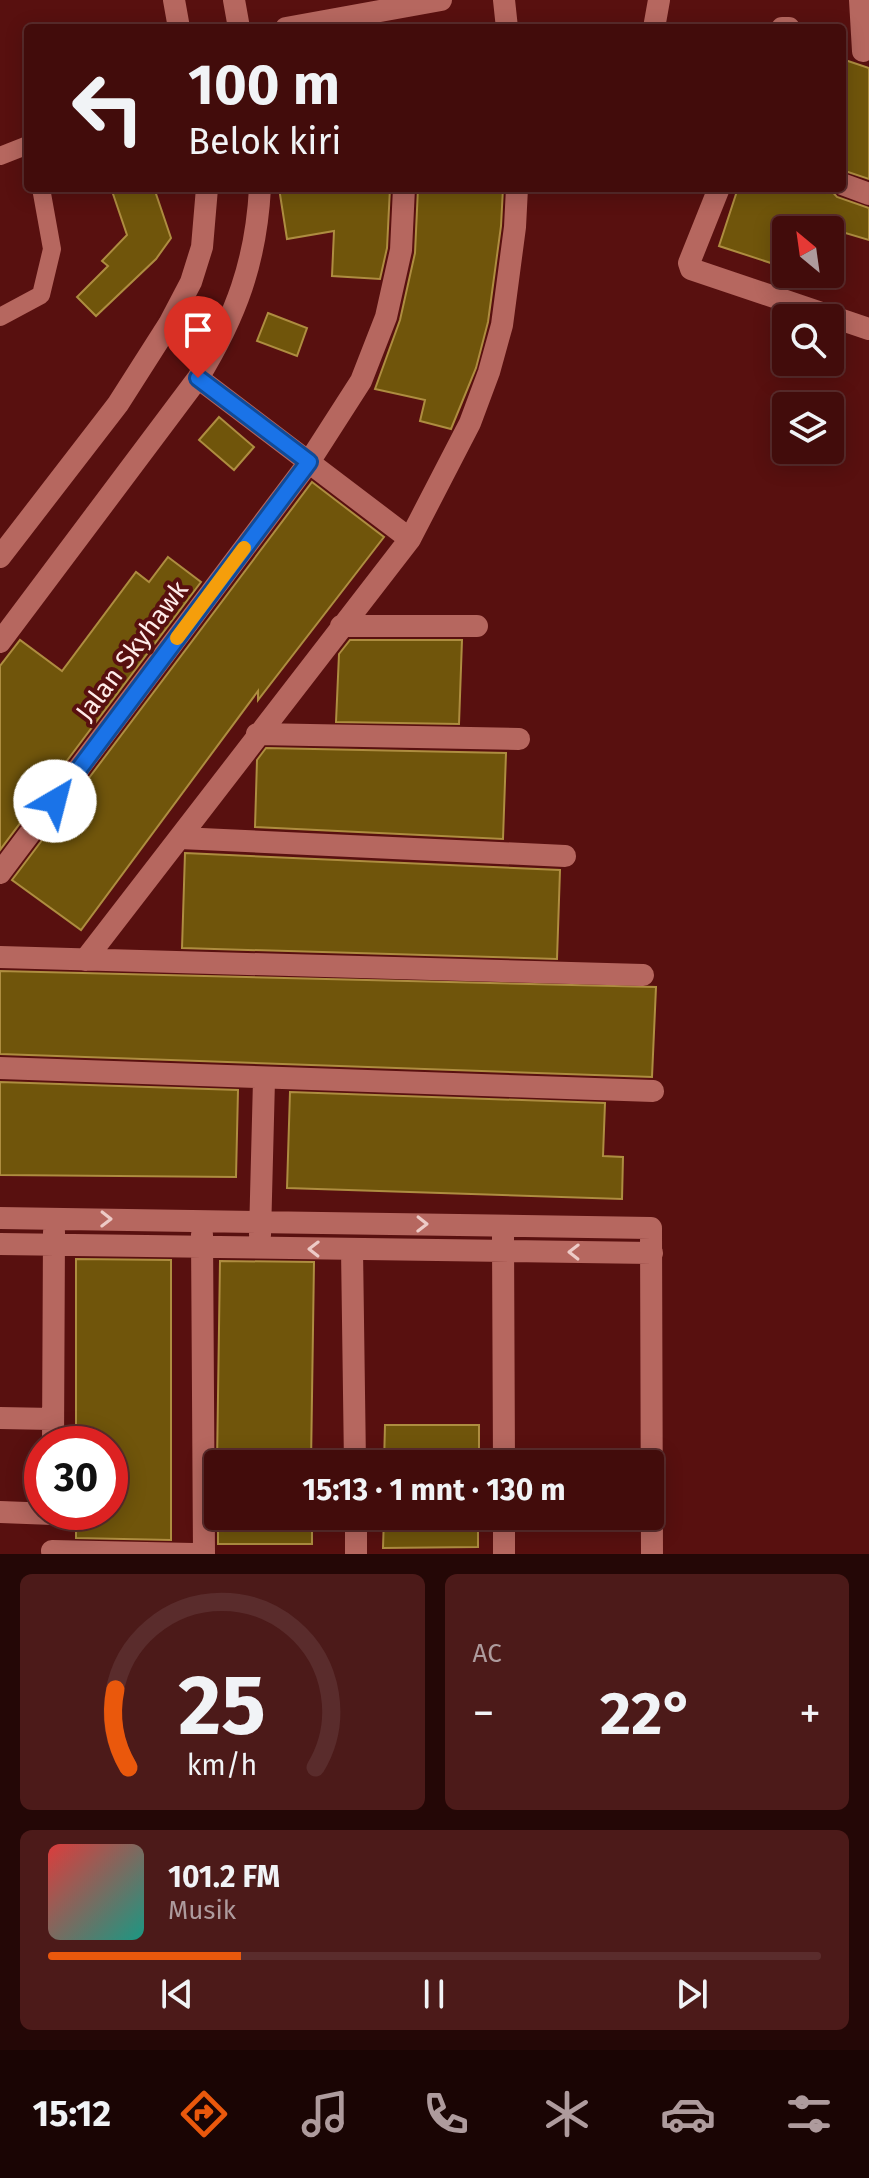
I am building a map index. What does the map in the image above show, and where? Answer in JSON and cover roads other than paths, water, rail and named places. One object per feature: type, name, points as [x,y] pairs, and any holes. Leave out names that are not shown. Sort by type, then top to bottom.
[{"type":"street","points":[[174,0],[178,24]]},
{"type":"street","points":[[234,0],[238,24]]},
{"type":"street","points":[[313,24],[387,13],[441,0]]},
{"type":"street","points":[[504,0],[507,24]]},
{"type":"street","points":[[655,24],[659,0]]},
{"type":"street","points":[[858,49],[860,0]]},
{"type":"street","points":[[846,185],[869,194]]},
{"type":"street","points":[[0,557],[118,404],[169,324],[191,282],[202,247],[207,192]]},
{"type":"street","points":[[0,642],[198,378],[221,342],[238,305],[255,237],[260,192]]},
{"type":"street","name":"Jalan Skyhawk","points":[[0,873],[309,462],[361,381],[386,317],[401,250],[404,192]]},
{"type":"street","points":[[85,960],[410,539],[470,423],[489,372],[502,325],[517,192]]},
{"type":"street","points":[[717,192],[689,263],[691,269],[869,329]]},
{"type":"street","points":[[198,378],[410,539]]},
{"type":"street","points":[[341,626],[477,626]]},
{"type":"street","points":[[257,734],[519,739]]},
{"type":"street","points":[[180,838],[565,856]]},
{"type":"street","points":[[0,957],[643,975]]},
{"type":"street","points":[[0,1068],[264,1080],[653,1091]]},
{"type":"street","points":[[260,1248],[264,1080]]},
{"type":"street","points":[[0,1218],[651,1228],[652,1554]]},
{"type":"street","points":[[53,1426],[55,1219]]},
{"type":"street","points":[[202,1221],[204,1554]]},
{"type":"street","points":[[503,1225],[504,1450]]},
{"type":"street","points":[[0,1244],[652,1253]]},
{"type":"street","points":[[352,1249],[355,1450]]},
{"type":"street","points":[[0,1418],[53,1419]]},
{"type":"street","points":[[0,1512],[24,1512]]},
{"type":"street","points":[[53,1530],[52,1552],[193,1554]]},
{"type":"street","points":[[356,1530],[356,1554]]},
{"type":"street","points":[[504,1530],[504,1554]]},
{"type":"lane","points":[[0,156],[24,153]]},
{"type":"lane","points":[[0,317],[41,295],[52,249],[42,192]]}]
